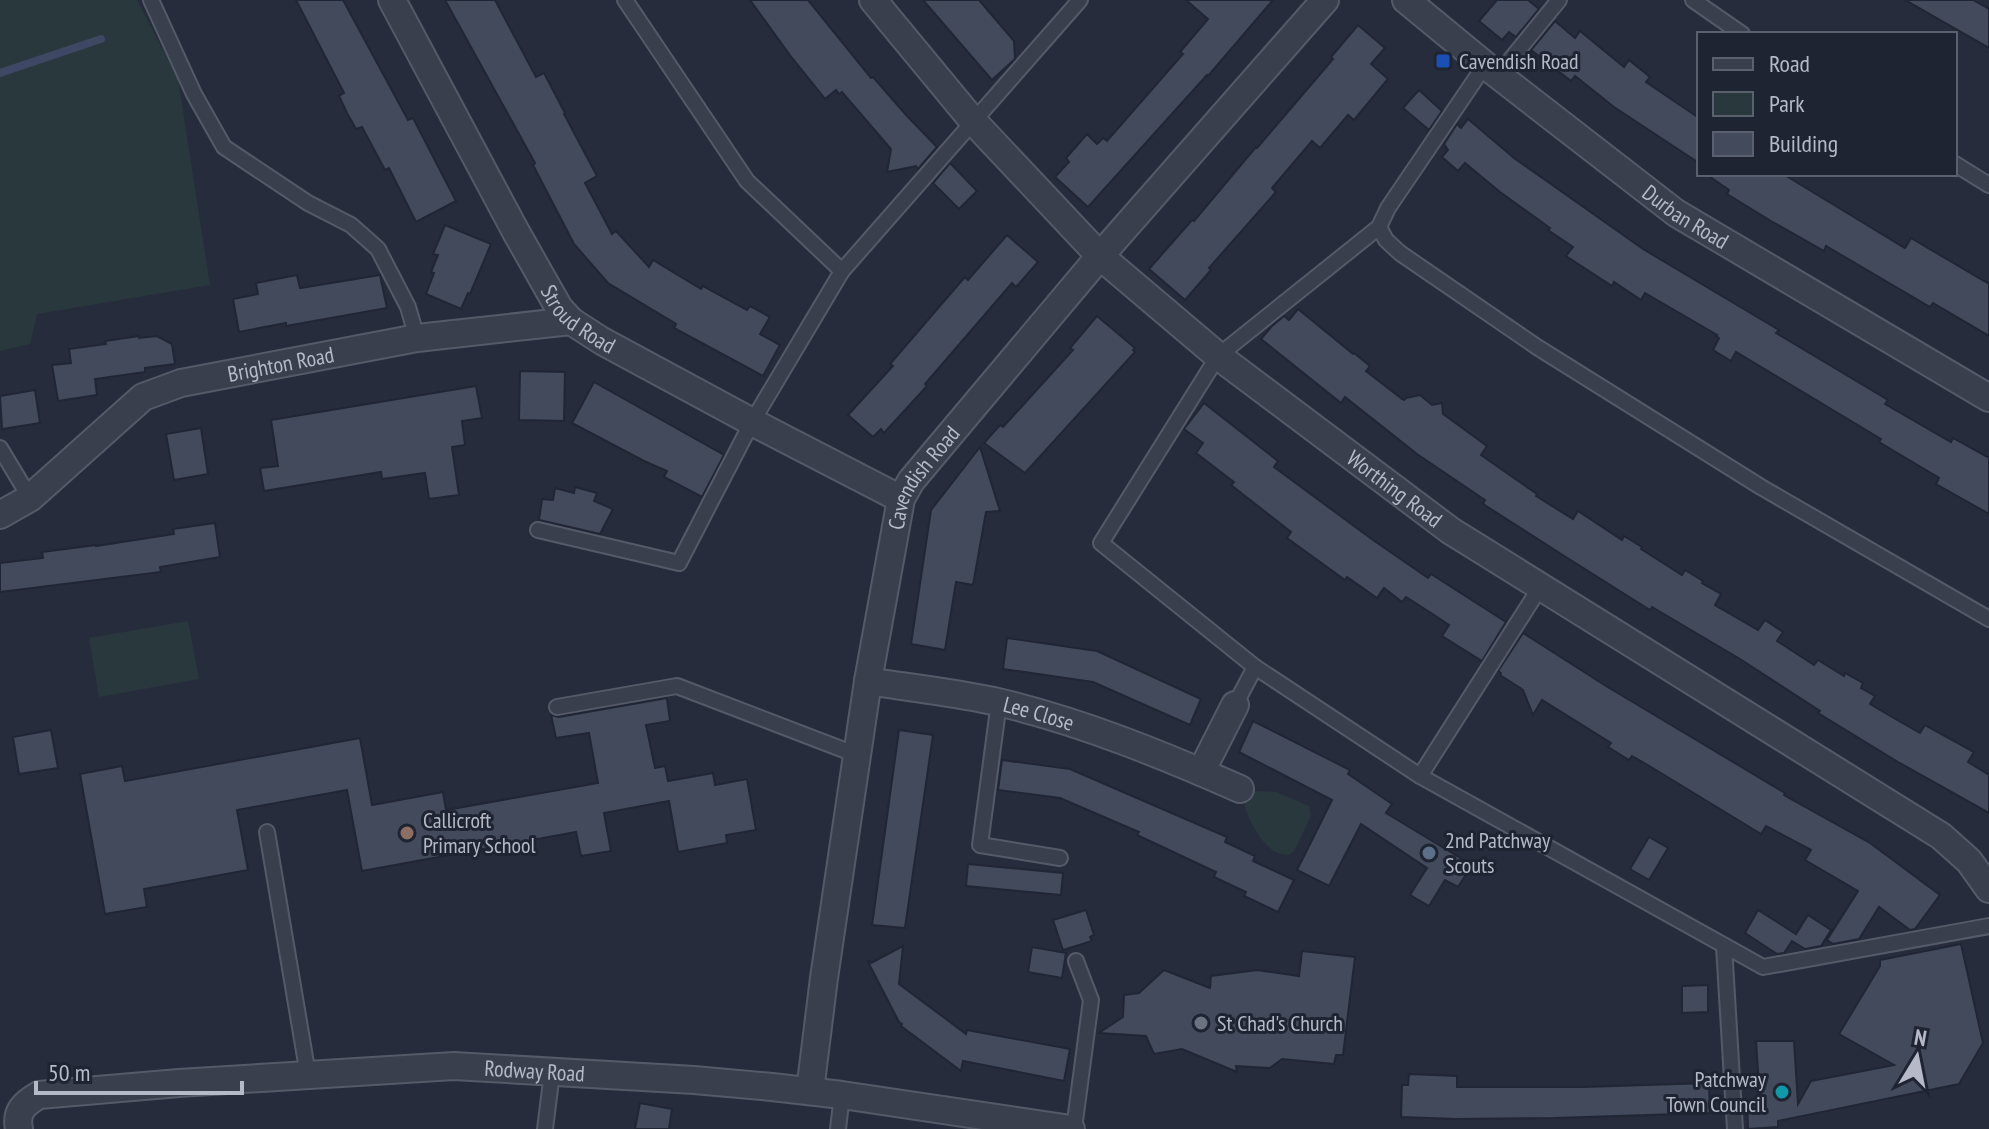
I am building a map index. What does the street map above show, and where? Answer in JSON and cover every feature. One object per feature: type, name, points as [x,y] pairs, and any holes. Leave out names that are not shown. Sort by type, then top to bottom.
[{"type":"street","name":"Stroud Road","points":[[392,0],[516,232],[559,308],[571,321],[752,422],[901,499]]},
{"type":"street","name":"Worthing Road","points":[[873,0],[973,121],[1100,256],[1218,356],[1451,531],[1941,836],[1969,861],[1989,889]]},
{"type":"street","name":"Cavendish Road","points":[[810,1091],[868,681],[901,499],[911,481],[1100,256],[1325,0]]},
{"type":"street","name":"Durban Road","points":[[1406,0],[1676,213],[1989,398]]},
{"type":"street","name":"Brighton Road","points":[[0,515],[30,498],[143,397],[181,383],[417,338],[571,321]]},
{"type":"street","name":"Lee Close","points":[[868,681],[999,702],[1079,724],[1240,789]]},
{"type":"street","points":[[1201,772],[1235,705]]},
{"type":"street","name":"Rodway Road","points":[[19,1129],[17,1119],[24,1104],[39,1095],[454,1066],[694,1080],[810,1091],[1073,1129]]},
{"type":"lane","points":[[151,0],[194,94],[224,147],[308,203],[351,225],[378,249],[408,307],[417,338]]},
{"type":"lane","points":[[625,0],[747,181],[842,271]]},
{"type":"lane","points":[[538,530],[679,563],[752,422],[842,271],[1080,0]]},
{"type":"lane","points":[[1559,0],[1492,70],[1388,208],[1379,227],[1218,356],[1101,543],[1255,667],[1420,776],[1763,967],[1989,926]]},
{"type":"lane","points":[[1693,0],[1739,32]]},
{"type":"lane","points":[[1957,165],[1989,185]]},
{"type":"lane","points":[[1379,227],[1386,240],[1400,253],[1537,347],[1761,487],[1989,619]]},
{"type":"lane","points":[[0,448],[30,498]]},
{"type":"lane","points":[[1420,776],[1541,586]]},
{"type":"lane","points":[[1235,705],[1255,667]]},
{"type":"lane","points":[[557,707],[677,686],[857,755]]},
{"type":"lane","points":[[999,702],[980,845],[1060,858]]},
{"type":"lane","points":[[267,832],[308,1075]]},
{"type":"lane","points":[[1724,946],[1735,1129]]},
{"type":"lane","points":[[1073,1129],[1091,1000],[1076,961]]},
{"type":"lane","points":[[545,1129],[552,1073]]},
{"type":"lane","points":[[838,1129],[842,1095]]},
{"type":"green space","points":[[0,0],[137,0],[178,79],[210,285],[37,314],[30,344],[0,351]]},
{"type":"green space","points":[[188,621],[199,679],[99,697],[89,638]]},
{"type":"green space","points":[[1250,792],[1276,792],[1309,806],[1311,815],[1295,850],[1289,855],[1270,848],[1250,820],[1243,797]]},
{"type":"building","points":[[296,0],[343,0],[408,120],[413,118],[456,201],[416,222],[389,168],[385,170],[362,127],[356,129],[347,113],[339,96],[344,93]]},
{"type":"building","points":[[445,0],[495,0],[536,77],[544,73],[597,176],[585,183],[612,234],[616,231],[649,267],[653,260],[701,289],[703,286],[747,310],[750,306],[770,317],[760,334],[780,345],[763,376],[674,328],[676,324],[608,283],[574,244],[533,165],[535,163]]},
{"type":"building","points":[[750,0],[808,0],[871,78],[937,147],[918,169],[916,166],[887,172],[891,149],[842,92],[839,94],[836,90],[825,99]]},
{"type":"building","points":[[923,0],[979,0],[1014,41],[1015,59],[992,80]]},
{"type":"building","points":[[1186,0],[1273,0],[1088,207],[1055,177],[1069,162],[1066,158],[1087,134],[1097,144],[1103,138],[1107,141],[1183,54],[1180,52],[1208,19]]},
{"type":"building","points":[[1497,0],[1528,0],[1539,9],[1516,37],[1509,32],[1502,40],[1479,21]]},
{"type":"building","points":[[1905,0],[1973,0],[1989,9],[1989,48]]},
{"type":"building","points":[[1555,21],[1575,38],[1580,31],[1624,67],[1629,60],[1650,77],[1646,82],[1697,117],[1697,162],[1614,107],[1575,76],[1571,81],[1531,50]]},
{"type":"building","points":[[1358,25],[1385,48],[1371,64],[1388,79],[1354,120],[1348,115],[1320,148],[1312,141],[1272,188],[1276,192],[1185,300],[1149,269],[1257,148]]},
{"type":"building","points":[[1419,90],[1442,111],[1429,130],[1403,108]]},
{"type":"building","points":[[1468,119],[1514,158],[1643,249],[1779,330],[1776,333],[1888,400],[1885,404],[1951,442],[1953,438],[1989,458],[1989,514],[1936,484],[1939,478],[1879,442],[1881,439],[1736,352],[1731,361],[1713,350],[1719,338],[1717,335],[1645,293],[1641,300],[1614,282],[1612,286],[1566,256],[1573,247],[1548,230],[1550,228],[1465,163],[1458,171],[1442,157],[1448,150],[1444,144],[1457,124],[1461,128]]},
{"type":"building","points":[[950,163],[977,191],[959,209],[933,183]]},
{"type":"building","points":[[1709,176],[1786,176],[1905,248],[1911,238],[1989,284],[1989,336],[1933,303],[1930,307],[1826,246],[1824,251],[1727,194],[1729,190]]},
{"type":"building","points":[[445,225],[491,244],[461,309],[426,294],[438,255],[433,254]]},
{"type":"building","points":[[1007,235],[1038,262],[1016,287],[1012,283],[884,433],[881,429],[873,437],[848,415],[893,366],[890,364],[965,277],[968,280]]},
{"type":"building","points":[[297,275],[300,288],[380,275],[387,308],[239,332],[233,299],[258,294],[256,283]]},
{"type":"building","points":[[1298,309],[1370,366],[1366,371],[1402,399],[1420,395],[1432,405],[1442,403],[1443,414],[1487,446],[1481,455],[1536,496],[1573,519],[1578,511],[1622,540],[1624,536],[1642,547],[1682,575],[1685,570],[1721,594],[1715,605],[1758,630],[1765,620],[1783,632],[1777,641],[1814,665],[1818,660],[1844,676],[1845,673],[1863,683],[1861,688],[1875,696],[1870,704],[1920,733],[1925,725],[1974,752],[1968,762],[1989,775],[1989,813],[1898,762],[1818,713],[1820,711],[1740,659],[1652,607],[1650,610],[1569,559],[1483,504],[1485,500],[1417,454],[1345,397],[1341,403],[1261,339],[1284,316],[1289,320]]},
{"type":"building","points":[[1097,316],[1135,348],[1135,352],[1025,473],[984,443],[1000,425],[1003,427],[1073,350],[1070,348]]},
{"type":"building","points":[[139,336],[157,336],[172,344],[175,364],[95,379],[97,395],[58,401],[52,365],[71,363],[69,349]]},
{"type":"building","points":[[520,371],[565,372],[564,421],[519,420]]},
{"type":"building","points":[[594,382],[724,455],[702,497],[664,477],[667,471],[572,423]]},
{"type":"building","points":[[476,386],[482,418],[462,421],[465,445],[452,447],[459,495],[429,499],[425,473],[382,479],[381,472],[264,491],[260,468],[278,466],[271,420]]},
{"type":"building","points":[[35,390],[40,423],[2,429],[0,396]]},
{"type":"building","points":[[1204,403],[1278,461],[1274,467],[1373,540],[1428,578],[1431,574],[1506,622],[1482,661],[1442,636],[1449,625],[1406,597],[1402,602],[1384,588],[1377,598],[1347,577],[1345,580],[1287,538],[1291,532],[1196,453],[1203,443],[1184,429]]},
{"type":"building","points":[[201,428],[208,474],[174,480],[166,434]]},
{"type":"building","points":[[980,447],[1000,511],[986,512],[973,585],[956,582],[945,650],[911,644],[931,510]]},
{"type":"building","points":[[575,487],[597,493],[594,501],[613,509],[600,534],[539,520],[542,499],[553,500],[555,488],[574,493]]},
{"type":"building","points":[[215,523],[220,557],[160,567],[161,572],[0,592],[0,563],[43,558],[42,552],[174,534],[173,529]]},
{"type":"building","points":[[1523,633],[1784,795],[1870,843],[1940,895],[1915,929],[1910,930],[1879,907],[1859,939],[1833,944],[1827,940],[1858,891],[1805,860],[1811,850],[1766,826],[1761,834],[1632,756],[1629,760],[1608,747],[1611,743],[1542,700],[1533,715],[1523,690],[1498,671]]},
{"type":"building","points":[[1007,638],[1097,651],[1201,699],[1190,725],[1093,682],[1003,669]]},
{"type":"building","points":[[667,698],[670,721],[646,725],[655,768],[665,766],[668,781],[713,773],[715,785],[747,779],[756,830],[726,835],[727,843],[678,852],[669,801],[604,813],[611,851],[581,856],[576,832],[362,871],[347,790],[237,810],[248,870],[144,889],[147,907],[105,914],[80,774],[122,766],[125,781],[360,738],[372,805],[443,792],[446,810],[598,783],[589,733],[556,738],[551,715],[559,717]]},
{"type":"building","points":[[1253,721],[1350,770],[1348,774],[1392,804],[1386,813],[1472,865],[1458,887],[1445,880],[1429,906],[1410,895],[1427,868],[1361,824],[1329,886],[1297,870],[1332,800],[1239,752]]},
{"type":"building","points":[[51,730],[58,768],[19,774],[13,737]]},
{"type":"building","points":[[899,730],[933,735],[905,928],[872,925]]},
{"type":"building","points":[[1002,760],[1070,769],[1227,837],[1225,842],[1255,856],[1253,861],[1294,880],[1278,912],[1214,877],[1216,872],[1137,835],[1139,832],[1060,798],[998,790]]},
{"type":"building","points":[[1649,837],[1668,848],[1649,880],[1630,869]]},
{"type":"building","points":[[968,864],[1063,873],[1061,895],[966,886]]},
{"type":"building","points":[[1086,910],[1094,935],[1090,937],[1092,941],[1063,950],[1053,920]]},
{"type":"building","points":[[1758,910],[1796,934],[1808,915],[1831,930],[1821,946],[1805,949],[1792,941],[1784,953],[1777,954],[1745,933]]},
{"type":"building","points":[[1961,944],[1983,1043],[1959,1084],[1778,1121],[1778,1127],[1748,1129],[1747,1102],[1760,1101],[1756,1041],[1794,1041],[1798,1104],[1811,1081],[1894,1065],[1839,1034],[1880,966],[1880,960]]},
{"type":"building","points":[[903,946],[899,984],[966,1034],[967,1030],[1070,1049],[1064,1081],[963,1061],[961,1071],[901,1026],[867,960],[871,963]]},
{"type":"building","points":[[1032,947],[1066,953],[1062,978],[1028,972]]},
{"type":"building","name":"St Chad's Church","points":[[1302,951],[1355,957],[1343,1055],[1336,1055],[1334,1064],[1282,1059],[1270,1068],[1236,1066],[1237,1072],[1182,1049],[1154,1054],[1146,1036],[1099,1033],[1123,1017],[1124,995],[1139,993],[1164,970],[1210,988],[1211,976],[1257,970],[1299,976]]},
{"type":"building","points":[[1708,985],[1708,1012],[1682,1013],[1682,986]]},
{"type":"building","points":[[1409,1074],[1457,1076],[1457,1087],[1709,1083],[1710,1113],[1555,1118],[1401,1117],[1402,1085],[1408,1085]]},
{"type":"building","points":[[640,1103],[672,1109],[669,1129],[635,1129]]},
{"type":"waterway","points":[[0,73],[101,39]]},
{"type":"place","name":"Cavendish Road","points":[[1443,61]]},
{"type":"place","name":"Callicroft Primary School","points":[[407,833]]},
{"type":"place","name":"2nd Patchway Scouts","points":[[1429,853]]},
{"type":"place","name":"St Chad's Church","points":[[1201,1023]]},
{"type":"place","name":"Patchway Town Council","points":[[1782,1092]]}]
